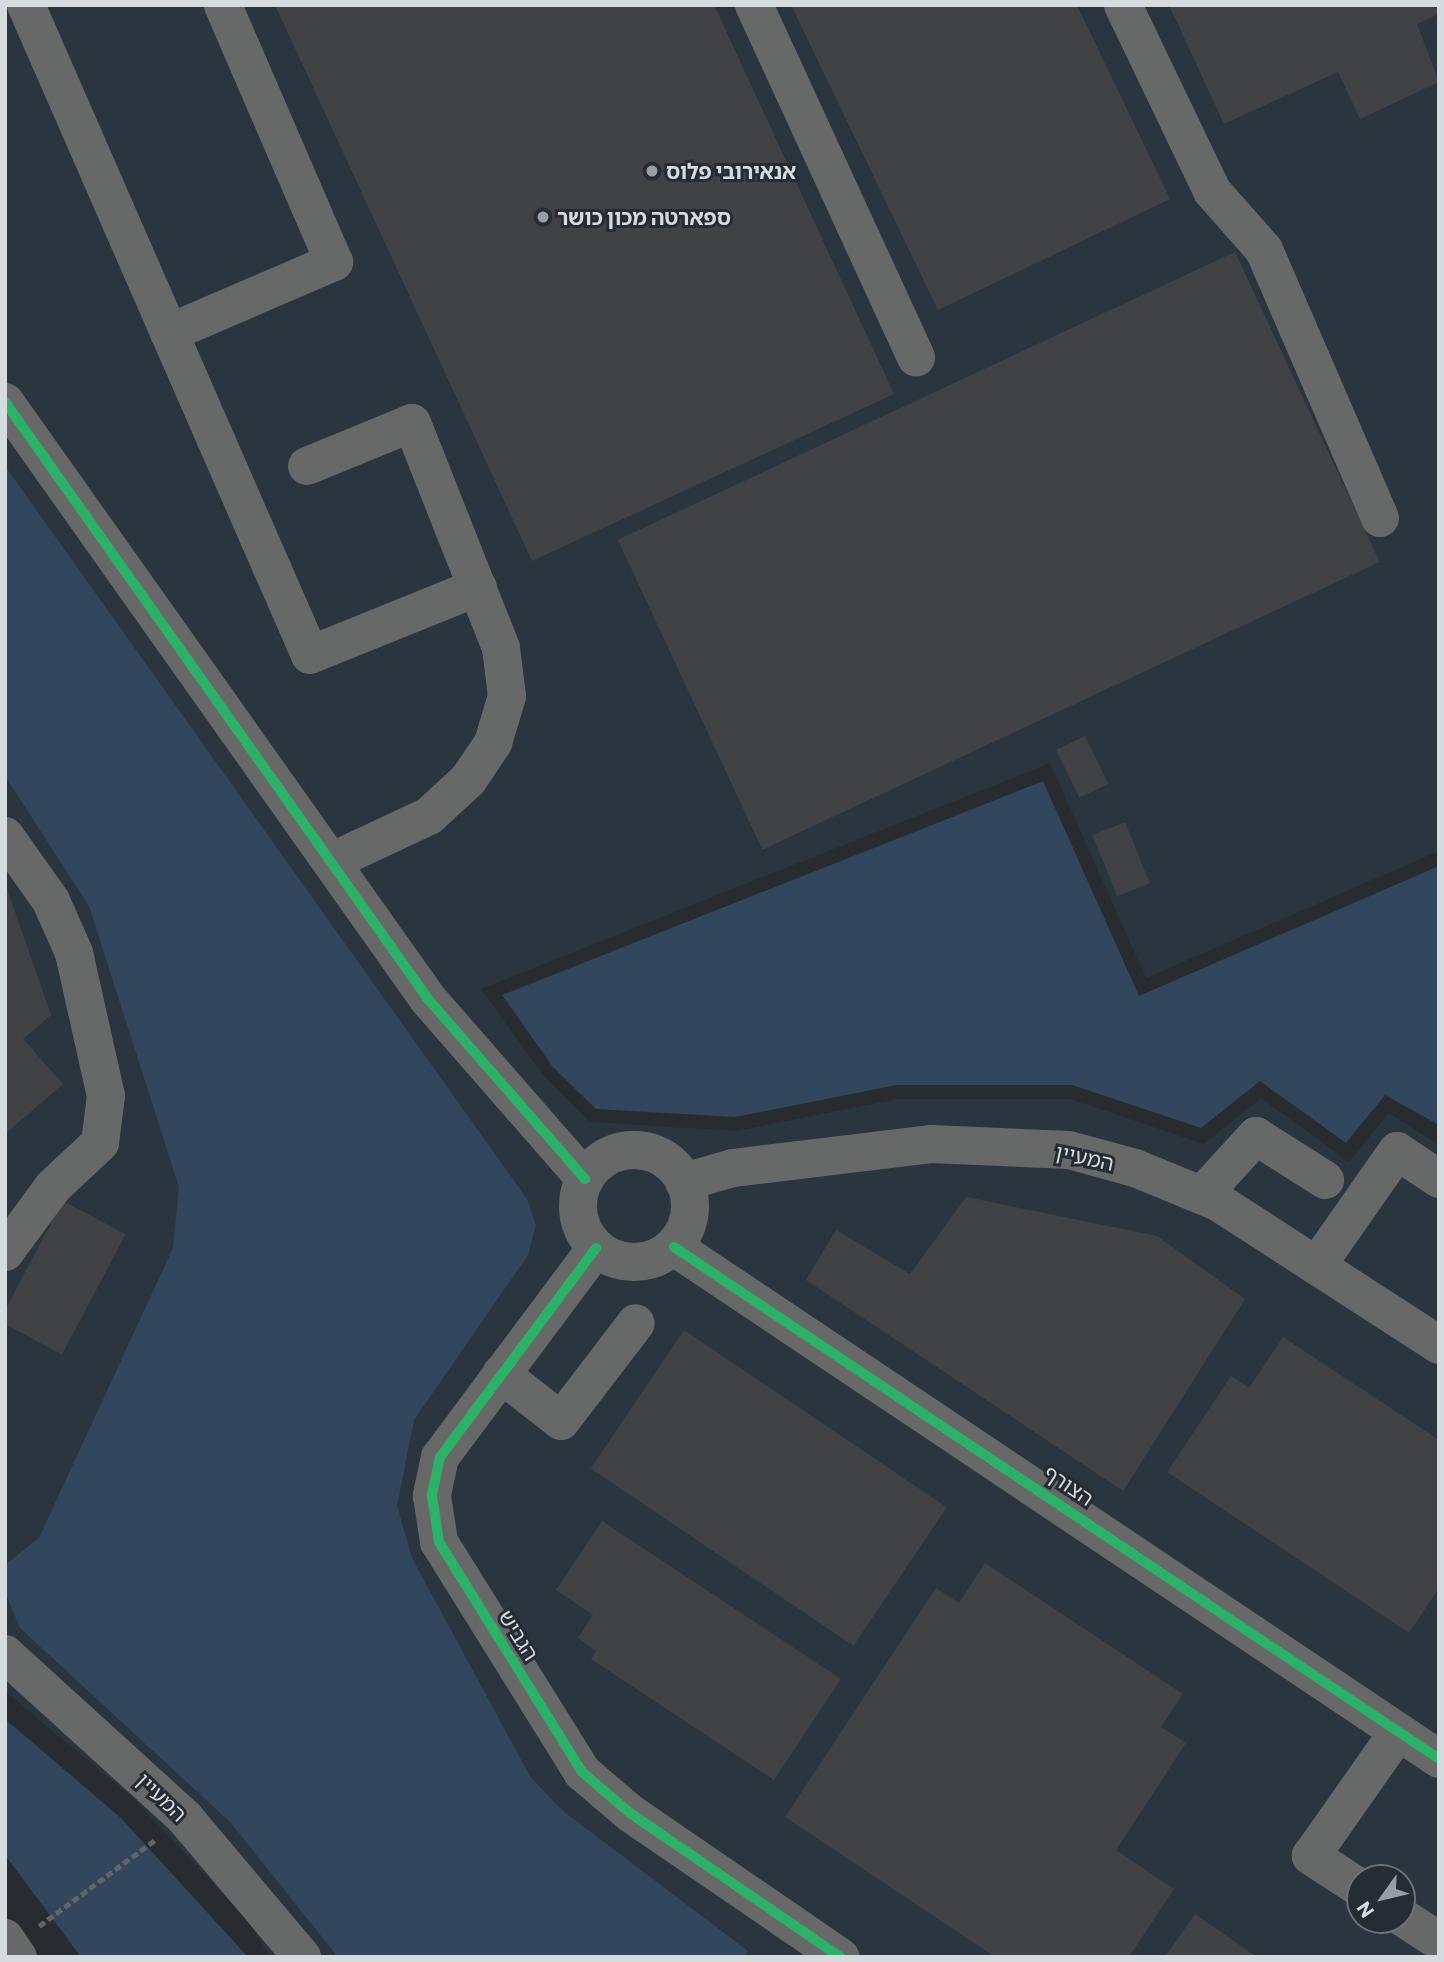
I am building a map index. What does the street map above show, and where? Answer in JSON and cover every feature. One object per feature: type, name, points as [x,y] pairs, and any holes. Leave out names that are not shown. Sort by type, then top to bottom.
[{"type":"street","points":[[26,5],[310,654],[478,587]]},
{"type":"street","points":[[169,333],[334,262],[223,5]]},
{"type":"street","points":[[754,5],[916,358]]},
{"type":"street","points":[[1123,5],[1212,191],[1264,250],[1380,519]]},
{"type":"street","points":[[5,402],[428,999],[585,1179]]},
{"type":"street","points":[[307,466],[412,423],[501,648],[507,696],[493,743],[468,779],[429,816],[331,862]]},
{"type":"street","points":[[5,836],[51,901],[74,953],[106,1096],[100,1143],[53,1187],[5,1252]]},
{"type":"street","points":[[1202,1195],[1256,1136],[1325,1180]]},
{"type":"street","name":"המעיין","points":[[684,1182],[733,1168],[931,1144],[1003,1145],[1069,1150],[1202,1195],[1318,1264],[1439,1345]]},
{"type":"street","points":[[644,1150],[675,1167],[684,1182],[690,1216],[674,1247],[660,1257],[627,1262],[596,1248],[579,1215],[585,1179],[610,1155],[644,1150]]},
{"type":"street","points":[[1318,1264],[1397,1151],[1439,1179]]},
{"type":"street","name":"הצורף","points":[[674,1247],[1439,1759]]},
{"type":"street","name":"הגביש","points":[[596,1248],[440,1457],[432,1496],[439,1542],[582,1772],[630,1813],[840,1957]]},
{"type":"street","points":[[501,1374],[561,1421],[636,1323]]},
{"type":"street","name":"המעיין","points":[[5,1654],[185,1818],[302,1957]]},
{"type":"street","points":[[1346,1879],[1311,1856],[1398,1732]]},
{"type":"street","points":[[1416,1926],[1439,1941]]},
{"type":"path","points":[[12,1947],[185,1818]]},
{"type":"shaded area","points":[[5,5],[1439,5],[1439,851],[1146,978],[1050,763],[481,989],[543,1075],[590,1122],[736,1131],[898,1099],[1070,1099],[1204,1144],[1261,1098],[1349,1162],[1389,1113],[1439,1145],[1439,1957],[270,1957],[248,1921],[133,1798],[6,1692]]},
{"type":"shaded area","points":[[5,466],[527,1199],[536,1225],[528,1255],[414,1420],[397,1506],[412,1558],[531,1778],[563,1811],[748,1951],[745,1957],[338,1957],[231,1823],[20,1628],[5,1592],[5,1565],[39,1538],[173,1248],[179,1187],[89,906],[5,776]]},
{"type":"shaded area","points":[[1043,781],[1139,996],[1439,866],[1439,1125],[1385,1095],[1346,1143],[1260,1081],[1201,1128],[1072,1085],[897,1085],[735,1117],[596,1109],[553,1067],[502,995]]},
{"type":"shaded area","points":[[5,1719],[121,1818],[248,1957],[81,1957],[5,1855]]},
{"type":"building","points":[[275,5],[714,5],[894,394],[532,561]]},
{"type":"building","points":[[791,5],[1077,5],[1170,199],[938,310]]},
{"type":"building","points":[[1169,5],[1439,5],[1439,14],[1417,24],[1439,82],[1360,119],[1338,72],[1224,124]]},
{"type":"building","points":[[1235,252],[1380,562],[762,850],[618,540]]},
{"type":"building","points":[[1085,736],[1108,784],[1079,798],[1056,750]]},
{"type":"building","points":[[1125,822],[1150,883],[1117,896],[1093,835]]},
{"type":"building","points":[[6,886],[51,1015],[23,1039],[63,1084],[5,1134]]},
{"type":"building","points":[[966,1197],[1157,1236],[1245,1299],[1123,1491],[806,1280],[836,1230],[910,1274]]},
{"type":"building","points":[[63,1201],[126,1234],[62,1354],[5,1324],[5,1310]]},
{"type":"building","points":[[684,1330],[947,1507],[853,1646],[591,1468]]},
{"type":"building","points":[[1283,1337],[1439,1440],[1439,1588],[1409,1633],[1167,1472],[1231,1376],[1249,1388]]},
{"type":"building","points":[[602,1521],[841,1679],[774,1780],[591,1659],[596,1651],[578,1638],[593,1615],[556,1590]]},
{"type":"building","points":[[985,1563],[1183,1694],[1161,1727],[1186,1743],[1116,1850],[1174,1889],[1129,1957],[995,1957],[785,1817],[936,1588],[959,1603]]},
{"type":"building","points":[[1195,1914],[1257,1957],[1165,1957]]},
{"type":"cycle path","points":[[5,402],[428,999],[585,1179]]},
{"type":"cycle path","points":[[674,1247],[1439,1759]]},
{"type":"cycle path","points":[[596,1248],[440,1457],[432,1496],[439,1542],[582,1772],[630,1813],[840,1957]]},
{"type":"place","name":"אנאירובי פלוס","points":[[652,171]]},
{"type":"place","name":"ספארטה מכון כושר","points":[[543,217]]}]
